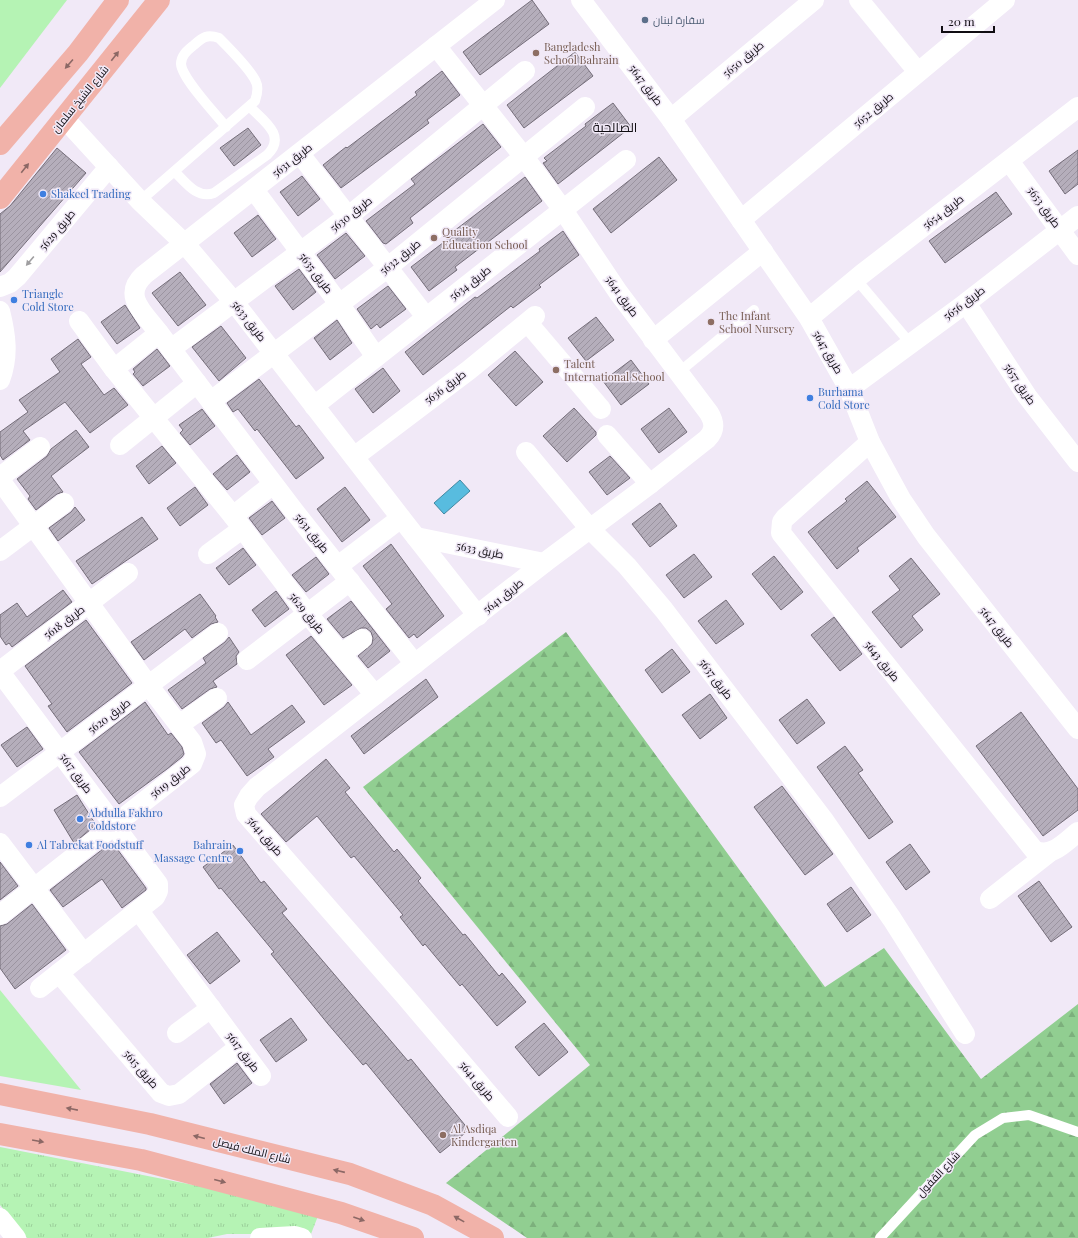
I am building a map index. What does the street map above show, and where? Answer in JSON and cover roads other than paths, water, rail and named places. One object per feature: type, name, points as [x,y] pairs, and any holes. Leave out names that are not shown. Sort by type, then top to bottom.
[{"type":"main road","points":[[0,144],[78,54],[118,0]]},
{"type":"main road","name":"شارع الشيخ سلمان","points":[[0,198],[65,119],[159,0]]},
{"type":"main road","name":"شارع الملك فيصل","points":[[0,1094],[150,1124],[350,1174],[433,1205],[493,1238]]},
{"type":"main road","points":[[0,1134],[141,1160],[341,1213],[413,1238]]},
{"type":"street","name":"طريق 5631","points":[[415,664],[273,484],[138,305],[134,296],[134,289],[137,282],[144,275],[300,154],[494,0]]},
{"type":"street","name":"طريق 5647","points":[[582,0],[671,118],[809,318],[849,389],[870,442],[901,500],[926,536],[1078,729]]},
{"type":"street","name":"طريق 5650","points":[[671,118],[814,0]]},
{"type":"street","points":[[859,0],[918,72]]},
{"type":"street","name":"طريق 5652","points":[[741,220],[1005,0]]},
{"type":"street","name":"طريق 5641","points":[[436,46],[524,157],[563,210],[618,292],[712,418],[713,430],[707,439],[650,484],[544,563],[257,787],[249,796],[244,806],[246,814],[405,996],[508,1117]]},
{"type":"street","name":"طريق 5630","points":[[171,349],[348,217],[482,104],[525,71]]},
{"type":"street","name":"طريق 5654","points":[[809,318],[856,279],[1078,107]]},
{"type":"street","name":"طريق 5632","points":[[211,401],[387,268],[586,108]]},
{"type":"street","name":"طريق 5633","points":[[65,119],[140,201],[185,244],[234,302],[478,616]]},
{"type":"street","points":[[300,154],[426,317]]},
{"type":"street","name":"طريق 5634","points":[[314,406],[626,160]]},
{"type":"street","name":"طريق 5653","points":[[1009,160],[1078,255]]},
{"type":"street","name":"طريق 5629","points":[[0,287],[10,283],[17,277],[109,167]]},
{"type":"street","name":"طريق 5635","points":[[254,190],[340,304],[376,357]]},
{"type":"street","name":"طريق 5656","points":[[849,389],[966,303],[1078,216]]},
{"type":"street","points":[[654,340],[763,251]]},
{"type":"street","name":"طريق 5657","points":[[966,303],[1028,396],[1078,462]]},
{"type":"street","points":[[0,312],[6,339],[2,369]]},
{"type":"street","name":"طريق 5636","points":[[354,457],[531,319],[601,409]]},
{"type":"street","name":"طريق 5629","points":[[79,321],[114,369],[237,522],[307,613],[375,695]]},
{"type":"street","points":[[114,369],[159,333]]},
{"type":"street","points":[[120,445],[197,383]]},
{"type":"street","points":[[607,435],[650,484]]},
{"type":"street","name":"طريق 5643","points":[[870,442],[785,518],[782,522],[781,533],[1030,845],[1039,853],[1050,852]]},
{"type":"street","points":[[0,477],[40,447]]},
{"type":"street","name":"طريق 5637","points":[[526,452],[590,529],[627,566],[669,616],[823,819],[892,919],[965,1034]]},
{"type":"street","name":"طريق 5619","points":[[0,480],[196,750],[192,764],[0,915]]},
{"type":"street","points":[[208,554],[273,484]]},
{"type":"street","points":[[0,551],[64,503]]},
{"type":"street","points":[[338,566],[401,518]]},
{"type":"street","name":"طريق 5633","points":[[416,537],[544,563]]},
{"type":"street","name":"طريق 5618","points":[[0,672],[128,573]]},
{"type":"street","points":[[246,660],[350,581]]},
{"type":"street","name":"طريق 5620","points":[[0,797],[218,633]]},
{"type":"street","points":[[341,654],[362,639]]},
{"type":"street","name":"طريق 5617","points":[[0,672],[158,884],[158,891],[155,897],[40,988]]},
{"type":"street","points":[[179,726],[217,698]]},
{"type":"street","points":[[990,899],[1078,832]]},
{"type":"street","points":[[0,843],[84,954]]},
{"type":"street","name":"طريق 5617","points":[[138,911],[261,1076]]},
{"type":"street","name":"طريق 5615","points":[[59,973],[161,1092],[170,1096],[179,1094],[239,1047]]},
{"type":"street","points":[[177,1033],[211,1008]]},
{"type":"street","points":[[0,1218],[16,1238]]},
{"type":"street","points":[[260,1238],[295,1236],[302,1238]]},
{"type":"lane","points":[[140,201],[175,172],[256,101],[258,92],[256,82],[218,38],[212,35],[204,36],[183,56],[181,64],[188,80],[226,127]]},
{"type":"lane","points":[[175,172],[193,189],[203,194],[209,194],[214,193],[267,155],[273,149],[276,140],[274,132],[250,107]]},
{"type":"lane","points":[[856,279],[910,343]]},
{"type":"lane","points":[[678,373],[754,310]]},
{"type":"lane","name":"شارع القفول","points":[[880,1238],[975,1135],[1003,1118],[1028,1115],[1061,1124],[1078,1132]]},
{"type":"water","points":[[460,480],[470,491],[444,514],[434,503]]},
{"type":"place","name":"سفارة لبنان","points":[[645,20]]},
{"type":"place","name":"Bangladesh School Bahrain","points":[[536,53]]},
{"type":"place","name":"Shakeel Trading","points":[[43,194]]},
{"type":"place","name":"Quality Education School","points":[[434,238]]},
{"type":"place","name":"Triangle Cold Store","points":[[14,300]]},
{"type":"place","name":"The Infant School Nursery","points":[[711,322]]},
{"type":"place","name":"Talent International School","points":[[556,370]]},
{"type":"place","name":"Burhama Cold Store","points":[[810,398]]},
{"type":"place","name":"Abdulla Fakhro Coldstore","points":[[80,819]]},
{"type":"place","name":"Al Tabrekat Foodstuff","points":[[29,845]]},
{"type":"place","name":"Bahrain Massage Centre","points":[[240,851]]},
{"type":"place","name":"Al Asdiqa Kindergarten","points":[[443,1135]]},
{"type":"district","name":"الصالحية","points":[[615,127]]}]
